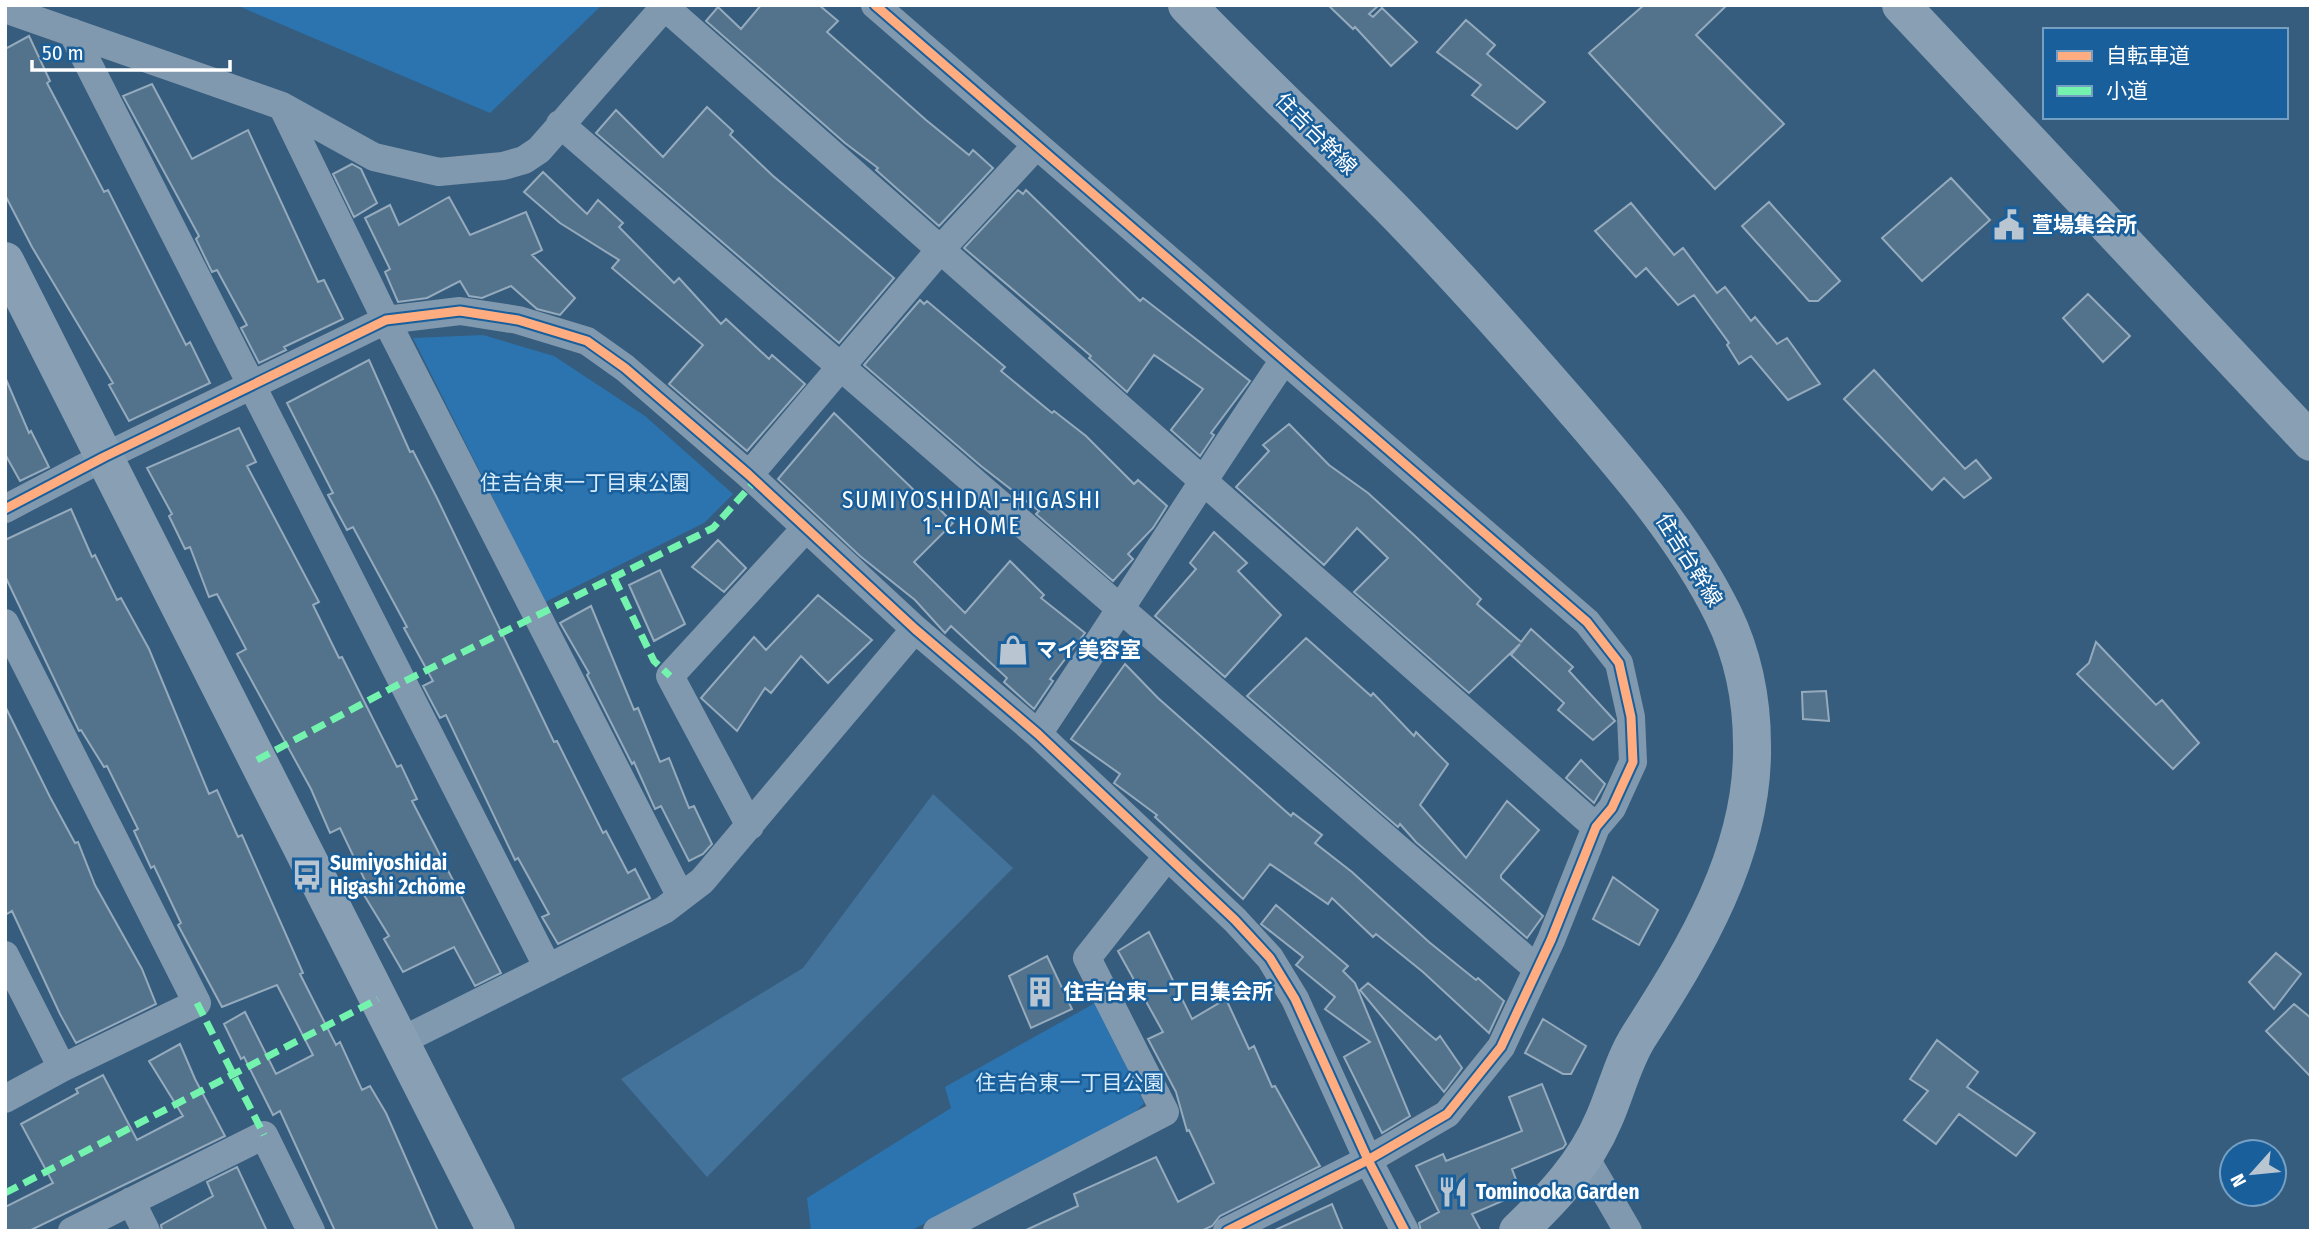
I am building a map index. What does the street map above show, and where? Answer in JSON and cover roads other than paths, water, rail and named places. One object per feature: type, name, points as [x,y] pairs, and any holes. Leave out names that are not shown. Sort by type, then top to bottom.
[{"type":"street","points":[[874,5],[1587,622],[1619,663],[1630,717],[1633,762],[1612,808],[1596,827],[1550,940],[1501,1047],[1447,1114],[1368,1160],[1227,1231]]},
{"type":"street","name":"住吉台幹線","points":[[1187,5],[1402,219],[1609,450],[1668,523],[1696,567],[1724,615],[1742,661],[1753,747],[1749,791],[1720,896],[1674,982],[1634,1044],[1603,1122],[1585,1157],[1552,1199],[1518,1231]]},
{"type":"street","points":[[1901,5],[2311,442]]},
{"type":"street","points":[[5,9],[282,106],[374,157],[439,172],[503,166],[524,160],[539,150],[665,6],[1596,827]]},
{"type":"street","points":[[72,32],[548,968]]},
{"type":"street","points":[[282,106],[386,320],[681,897]]},
{"type":"street","points":[[560,124],[1536,968]]},
{"type":"street","points":[[748,475],[939,250],[1035,147]]},
{"type":"street","points":[[5,261],[496,1231]]},
{"type":"street","points":[[5,509],[104,457],[386,320],[460,311],[518,320],[587,341],[625,368],[748,475],[915,629],[1038,734],[1166,858],[1235,920],[1270,958],[1295,999],[1368,1160],[1405,1231]]},
{"type":"street","points":[[1038,734],[1122,608],[1202,479],[1284,359]]},
{"type":"street","points":[[750,826],[670,676],[806,528]]},
{"type":"street","points":[[5,623],[197,1003],[62,1068],[5,1099]]},
{"type":"street","points":[[399,1042],[664,910],[702,881],[915,629]]},
{"type":"street","points":[[937,1231],[1165,1112],[1087,958],[1166,858]]},
{"type":"street","points":[[5,955],[62,1068]]},
{"type":"street","points":[[72,1231],[264,1135],[311,1231]]},
{"type":"street","points":[[1585,1157],[1628,1231]]},
{"type":"street","points":[[131,1201],[146,1231]]},
{"type":"place","name":"萱場集会所","points":[[2009,225]]},
{"type":"place","name":"マイ美容室","points":[[1013,650]]},
{"type":"place","name":"Sumiyoshidai Higashi 2chōme","points":[[307,875]]},
{"type":"place","name":"住吉台東一丁目集会所","points":[[1040,992]]},
{"type":"place","name":"Tominooka Garden","points":[[1453,1192]]},
{"type":"district","name":"SUMIYOSHIDAI-HIGASHI 1-CHOME","points":[[972,513]]},
{"type":"park label","name":"住吉台東一丁目東公園","points":[[585,483]]},
{"type":"park label","name":"住吉台東一丁目公園","points":[[1070,1083]]}]
